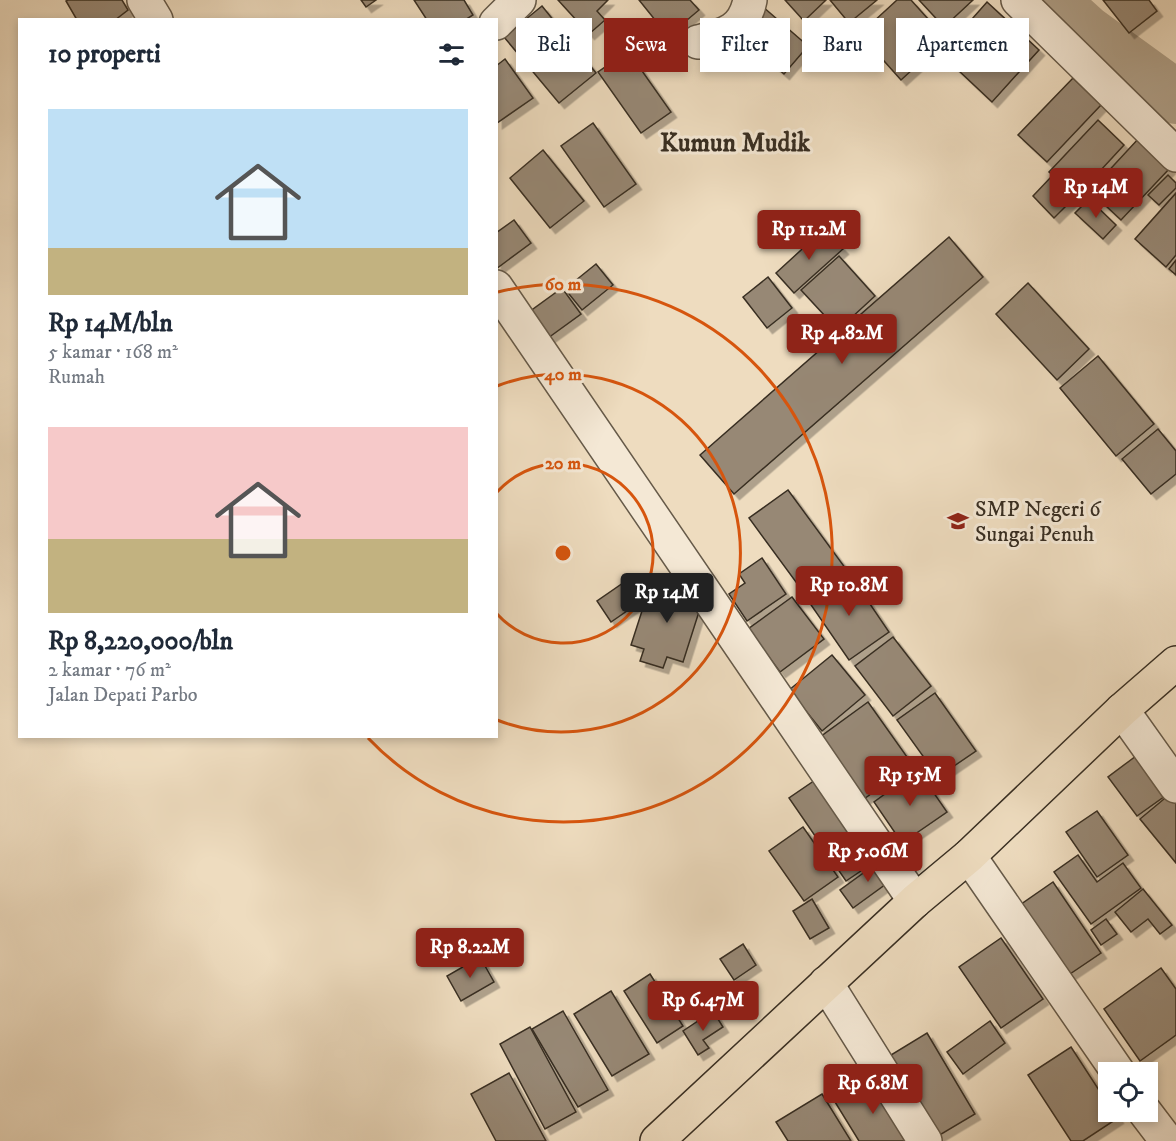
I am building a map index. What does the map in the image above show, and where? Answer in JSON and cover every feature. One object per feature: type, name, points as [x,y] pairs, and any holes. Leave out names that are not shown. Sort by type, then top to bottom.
[{"type":"main road","points":[[657,1141],[915,901],[969,856],[1122,710],[1176,663]]},
{"type":"street","points":[[144,0],[155,18]]},
{"type":"street","points":[[498,21],[519,0]]},
{"type":"street","points":[[698,42],[724,35],[741,25],[750,0]]},
{"type":"street","points":[[1018,0],[1176,155]]},
{"type":"street","points":[[498,289],[915,901]]},
{"type":"street","points":[[1122,710],[1176,786]]},
{"type":"street","points":[[969,856],[1111,1062]]},
{"type":"street","points":[[826,983],[925,1141]]},
{"type":"street","points":[[1152,1122],[1167,1141]]},
{"type":"building","points":[[122,0],[128,10],[118,18],[76,18],[66,1]]},
{"type":"building","points":[[361,0],[376,0],[366,7]]},
{"type":"building","points":[[414,0],[464,0],[473,15],[468,18],[426,18]]},
{"type":"building","points":[[558,0],[608,0],[597,11],[604,21],[592,31],[592,18],[574,18]]},
{"type":"building","points":[[639,0],[690,0],[699,10],[688,19],[654,18]]},
{"type":"building","points":[[785,0],[826,0],[807,18],[802,19]]},
{"type":"building","points":[[830,0],[877,0],[855,18],[845,18]]},
{"type":"building","points":[[897,0],[911,0],[927,18],[896,18],[896,72],[910,72],[901,80],[884,61],[884,18],[877,18]]},
{"type":"building","points":[[919,0],[973,0],[954,18],[936,18]]},
{"type":"building","points":[[1103,0],[1149,0],[1157,11],[1129,33]]},
{"type":"building","points":[[987,2],[1004,18],[973,18]]},
{"type":"building","points":[[542,6],[552,18],[527,18]]},
{"type":"building","points":[[762,6],[776,18],[752,18]]},
{"type":"building","points":[[516,27],[516,51],[504,37]]},
{"type":"building","points":[[790,30],[802,41],[802,53],[790,67]]},
{"type":"building","points":[[1029,41],[1039,50],[1029,61]]},
{"type":"building","points":[[505,59],[533,98],[498,122],[498,64]]},
{"type":"building","points":[[592,68],[596,73],[559,103],[533,72],[592,72]]},
{"type":"building","points":[[604,68],[604,72],[643,72],[671,112],[641,133],[598,72]]},
{"type":"building","points":[[960,72],[1019,72],[992,102]]},
{"type":"building","points":[[1073,78],[1101,105],[1047,162],[1018,135]]},
{"type":"building","points":[[1098,120],[1124,145],[1076,197],[1049,172]]},
{"type":"building","points":[[593,123],[636,184],[604,207],[561,146]]},
{"type":"building","points":[[1139,138],[1170,168],[1121,220],[1090,191]]},
{"type":"building","points":[[543,150],[584,201],[550,228],[510,178]]},
{"type":"building","points":[[1168,175],[1176,183],[1176,188],[1159,205],[1148,195]]},
{"type":"building","points":[[1050,178],[1071,201],[1054,218],[1033,196]]},
{"type":"building","points":[[1176,193],[1176,255],[1166,267],[1135,239]]},
{"type":"building","points":[[1089,199],[1116,225],[1103,239],[1075,213]]},
{"type":"building","points":[[514,220],[531,243],[498,268],[498,232]]},
{"type":"building","points":[[824,229],[843,249],[794,293],[776,273]]},
{"type":"building","points":[[949,237],[983,277],[734,494],[700,455]]},
{"type":"building","points":[[839,256],[875,296],[838,330],[801,290]]},
{"type":"building","points":[[1176,260],[1176,275],[1169,269]]},
{"type":"building","points":[[596,264],[613,285],[582,310],[565,289]]},
{"type":"building","points":[[768,277],[792,308],[767,328],[743,297]]},
{"type":"building","points":[[1028,283],[1089,349],[1057,380],[996,314]]},
{"type":"building","points":[[562,288],[581,314],[548,338],[529,312]]},
{"type":"building","points":[[1098,356],[1154,424],[1116,456],[1060,388]]},
{"type":"building","points":[[1158,429],[1176,451],[1176,474],[1151,494],[1122,459]]},
{"type":"building","points":[[788,490],[846,569],[807,597],[749,518]]},
{"type":"building","points":[[762,558],[786,594],[747,621],[729,594],[745,583],[739,574]]},
{"type":"building","points":[[849,573],[889,632],[849,660],[809,602]]},
{"type":"building","points":[[652,580],[704,596],[683,662],[667,657],[663,668],[640,661],[644,649],[631,645]]},
{"type":"building","points":[[623,583],[637,604],[611,622],[597,601]]},
{"type":"building","points":[[792,597],[824,639],[780,672],[748,629]]},
{"type":"building","points":[[893,637],[931,686],[893,716],[855,666]]},
{"type":"building","points":[[832,655],[865,695],[822,731],[789,690]]},
{"type":"building","points":[[935,693],[976,751],[938,777],[897,720]]},
{"type":"building","points":[[868,702],[912,764],[864,799],[820,737]]},
{"type":"building","points":[[1136,756],[1165,796],[1137,816],[1108,777]]},
{"type":"building","points":[[918,770],[947,812],[902,843],[874,802]]},
{"type":"building","points":[[824,774],[880,858],[846,881],[789,798]]},
{"type":"building","points":[[1170,794],[1176,801],[1176,863],[1140,819]]},
{"type":"building","points":[[1097,811],[1128,855],[1097,877],[1066,832]]},
{"type":"building","points":[[803,827],[838,877],[804,901],[769,851]]},
{"type":"building","points":[[1078,855],[1097,882],[1123,863],[1141,888],[1091,924],[1054,872]]},
{"type":"building","points":[[884,858],[897,876],[853,908],[840,890]]},
{"type":"building","points":[[1053,882],[1101,953],[1064,978],[1017,907]]},
{"type":"building","points":[[1143,889],[1172,925],[1160,934],[1148,919],[1131,932],[1115,912]]},
{"type":"building","points":[[812,899],[829,928],[810,939],[793,911]]},
{"type":"building","points":[[1106,919],[1117,934],[1101,945],[1091,930]]},
{"type":"building","points":[[1001,938],[1043,999],[1001,1028],[959,967]]},
{"type":"building","points":[[743,944],[756,965],[734,980],[720,959]]},
{"type":"building","points":[[480,957],[494,982],[461,1001],[447,976]]},
{"type":"building","points":[[1161,968],[1176,989],[1176,1035],[1140,1061],[1104,1009]]},
{"type":"building","points":[[650,974],[683,1026],[657,1043],[624,991]]},
{"type":"building","points":[[611,991],[649,1054],[612,1076],[574,1014]]},
{"type":"building","points":[[563,1011],[608,1090],[578,1107],[532,1029]]},
{"type":"building","points":[[713,1011],[723,1027],[703,1040],[709,1048],[698,1055],[683,1031]]},
{"type":"building","points":[[990,1021],[1005,1043],[963,1074],[947,1052]]},
{"type":"building","points":[[530,1027],[576,1112],[545,1129],[500,1044]]},
{"type":"building","points":[[927,1033],[975,1114],[933,1139],[886,1058]]},
{"type":"building","points":[[1071,1047],[1098,1089],[1098,1122],[1112,1122],[1083,1141],[1071,1141],[1028,1075]]},
{"type":"building","points":[[509,1073],[546,1141],[496,1141],[471,1094]]},
{"type":"building","points":[[875,1077],[915,1141],[859,1141],[835,1102]]},
{"type":"building","points":[[822,1094],[851,1141],[788,1141],[776,1122]]},
{"type":"waterway","points":[[1051,0],[1085,31],[1176,97]]},
{"type":"place","name":"SMP Negeri 6 Sungai Penuh","points":[[958,521]]},
{"type":"district","name":"Kumun Mudik","points":[[735,142]]}]
